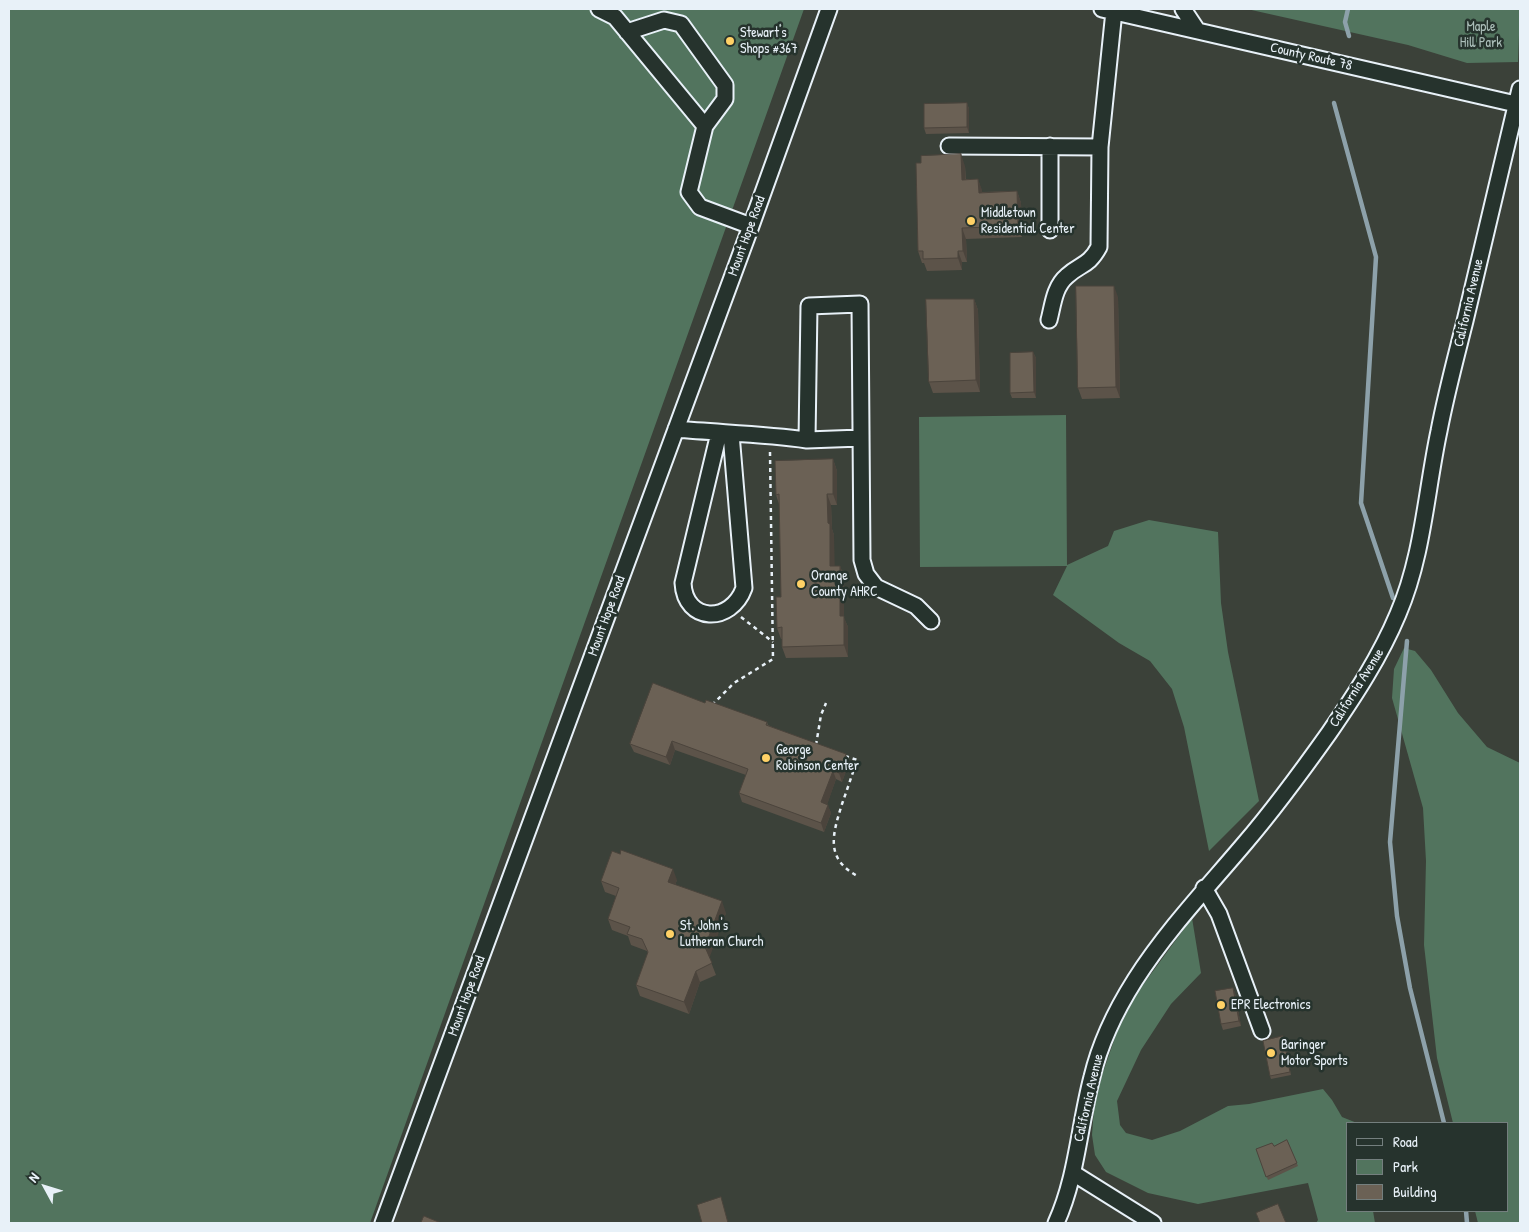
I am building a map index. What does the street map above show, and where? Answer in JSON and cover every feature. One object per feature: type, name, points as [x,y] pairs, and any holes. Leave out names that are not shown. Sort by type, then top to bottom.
[{"type":"street","points":[[599,9],[615,17],[705,126]]},
{"type":"street","name":"Mount Hope Road","points":[[383,1223],[751,226],[829,9]]},
{"type":"street","points":[[1183,9],[1197,30]]},
{"type":"street","points":[[1049,320],[1057,289],[1066,276],[1092,259],[1099,247],[1100,147],[1108,10]]},
{"type":"street","name":"County Route 78","points":[[1108,10],[1518,105]]},
{"type":"street","points":[[627,32],[664,20],[681,24],[725,85],[725,98],[705,126],[688,192],[700,207],[751,226]]},
{"type":"street","name":"California Avenue","points":[[1056,1223],[1062,1210],[1073,1172],[1091,1079],[1098,1054],[1122,1002],[1136,978],[1204,888],[1279,803],[1312,758],[1373,664],[1399,612],[1417,555],[1439,429],[1518,105],[1520,88]]},
{"type":"street","points":[[949,146],[1100,147]]},
{"type":"street","points":[[1050,146],[1050,230]]},
{"type":"street","points":[[807,440],[809,306],[860,304],[862,560],[866,574],[873,584],[880,590],[916,606],[931,621]]},
{"type":"street","points":[[676,429],[770,435],[807,440],[861,438]]},
{"type":"street","points":[[725,433],[744,588],[731,608],[717,614],[702,613],[692,606],[684,592],[684,575],[725,433]]},
{"type":"street","points":[[1204,888],[1219,914],[1262,1031]]},
{"type":"street","points":[[1073,1172],[1153,1223]]},
{"type":"path","points":[[720,709],[711,706],[734,683],[773,659],[770,435]]},
{"type":"path","points":[[731,608],[773,642]]},
{"type":"path","points":[[824,748],[816,745],[821,715],[826,703]]},
{"type":"path","points":[[840,754],[856,760],[834,828],[834,848],[841,864],[849,872],[859,877]]},
{"type":"green space","points":[[9,9],[804,9],[370,1223],[9,1223]]},
{"type":"green space","name":"Maple Hill Park","points":[[1247,9],[1520,9],[1518,62],[1467,63],[1408,45]]},
{"type":"green space","points":[[1066,415],[1067,565],[1108,546],[1114,531],[1149,520],[1218,532],[1221,603],[1228,652],[1259,801],[1209,851],[1184,727],[1172,689],[1150,661],[1119,643],[1053,595],[1067,566],[920,567],[919,417]]},
{"type":"green space","points":[[1404,648],[1415,651],[1431,670],[1458,713],[1487,747],[1520,763],[1520,1223],[1478,1223],[1475,1212],[1509,1212],[1509,1122],[1453,1122],[1437,1058],[1424,945],[1426,861],[1423,808],[1392,698],[1394,669]]},
{"type":"green space","points":[[1192,918],[1201,973],[1171,1004],[1141,1050],[1117,1101],[1120,1125],[1126,1133],[1152,1140],[1180,1131],[1228,1106],[1249,1104],[1323,1089],[1342,1117],[1354,1122],[1346,1122],[1346,1212],[1373,1212],[1375,1223],[1316,1223],[1318,1220],[1308,1183],[1198,1204],[1148,1193],[1106,1172],[1095,1155],[1092,1135],[1094,1108],[1102,1075],[1117,1032],[1137,993]]},
{"type":"building","points":[[967,103],[967,127],[924,128],[924,104]]},
{"type":"building","name":"Middletown Residential Center","points":[[961,154],[962,180],[978,179],[979,193],[1017,191],[1018,226],[962,228],[963,251],[958,251],[958,258],[923,259],[923,251],[918,251],[916,163],[921,163],[921,156]]},
{"type":"building","points":[[1076,286],[1114,286],[1116,387],[1078,388]]},
{"type":"building","points":[[926,299],[974,299],[976,380],[929,382]]},
{"type":"building","points":[[1033,352],[1034,392],[1010,393],[1010,353]]},
{"type":"building","name":"Orange County AHRC","points":[[833,459],[833,494],[827,494],[828,523],[830,524],[830,566],[840,566],[840,616],[844,616],[844,645],[782,647],[782,627],[777,628],[776,597],[781,597],[779,494],[776,495],[775,461]]},
{"type":"building","name":"George Robinson Center","points":[[653,683],[705,703],[706,700],[767,722],[766,725],[846,754],[839,773],[833,771],[821,802],[828,805],[821,823],[739,793],[748,769],[672,741],[666,757],[630,744]]},
{"type":"building","name":"St. John's Lutheran Church","points":[[621,850],[673,869],[668,882],[722,901],[705,947],[712,963],[696,971],[684,1002],[636,985],[648,952],[642,939],[627,934],[630,927],[608,919],[619,888],[601,881],[612,851],[620,854]]},
{"type":"building","points":[[1233,988],[1239,1021],[1221,1024],[1215,991]]},
{"type":"building","points":[[1283,1036],[1290,1072],[1270,1076],[1263,1041]]},
{"type":"building","points":[[1287,1140],[1297,1163],[1266,1177],[1256,1149],[1272,1143],[1274,1146]]},
{"type":"building","points":[[721,1197],[728,1223],[702,1223],[697,1205]]},
{"type":"building","points":[[1278,1204],[1286,1223],[1260,1223],[1256,1213]]},
{"type":"building","points":[[424,1216],[441,1223],[421,1223]]},
{"type":"waterway","points":[[1348,9],[1345,22],[1349,36]]},
{"type":"waterway","points":[[1334,103],[1376,257],[1361,503],[1393,598]]},
{"type":"waterway","points":[[1407,641],[1390,842],[1397,916],[1410,988],[1444,1122]]},
{"type":"waterway","points":[[1466,1212],[1467,1223]]},
{"type":"place","name":"Stewart's Shops #367","points":[[730,41]]},
{"type":"place","name":"Middletown Residential Center","points":[[971,221]]},
{"type":"place","name":"Orange County AHRC","points":[[801,584]]},
{"type":"place","name":"George Robinson Center","points":[[766,758]]},
{"type":"place","name":"St. John's Lutheran Church","points":[[670,934]]},
{"type":"place","name":"EPR Electronics","points":[[1221,1005]]},
{"type":"place","name":"Baringer Motor Sports","points":[[1271,1053]]}]
